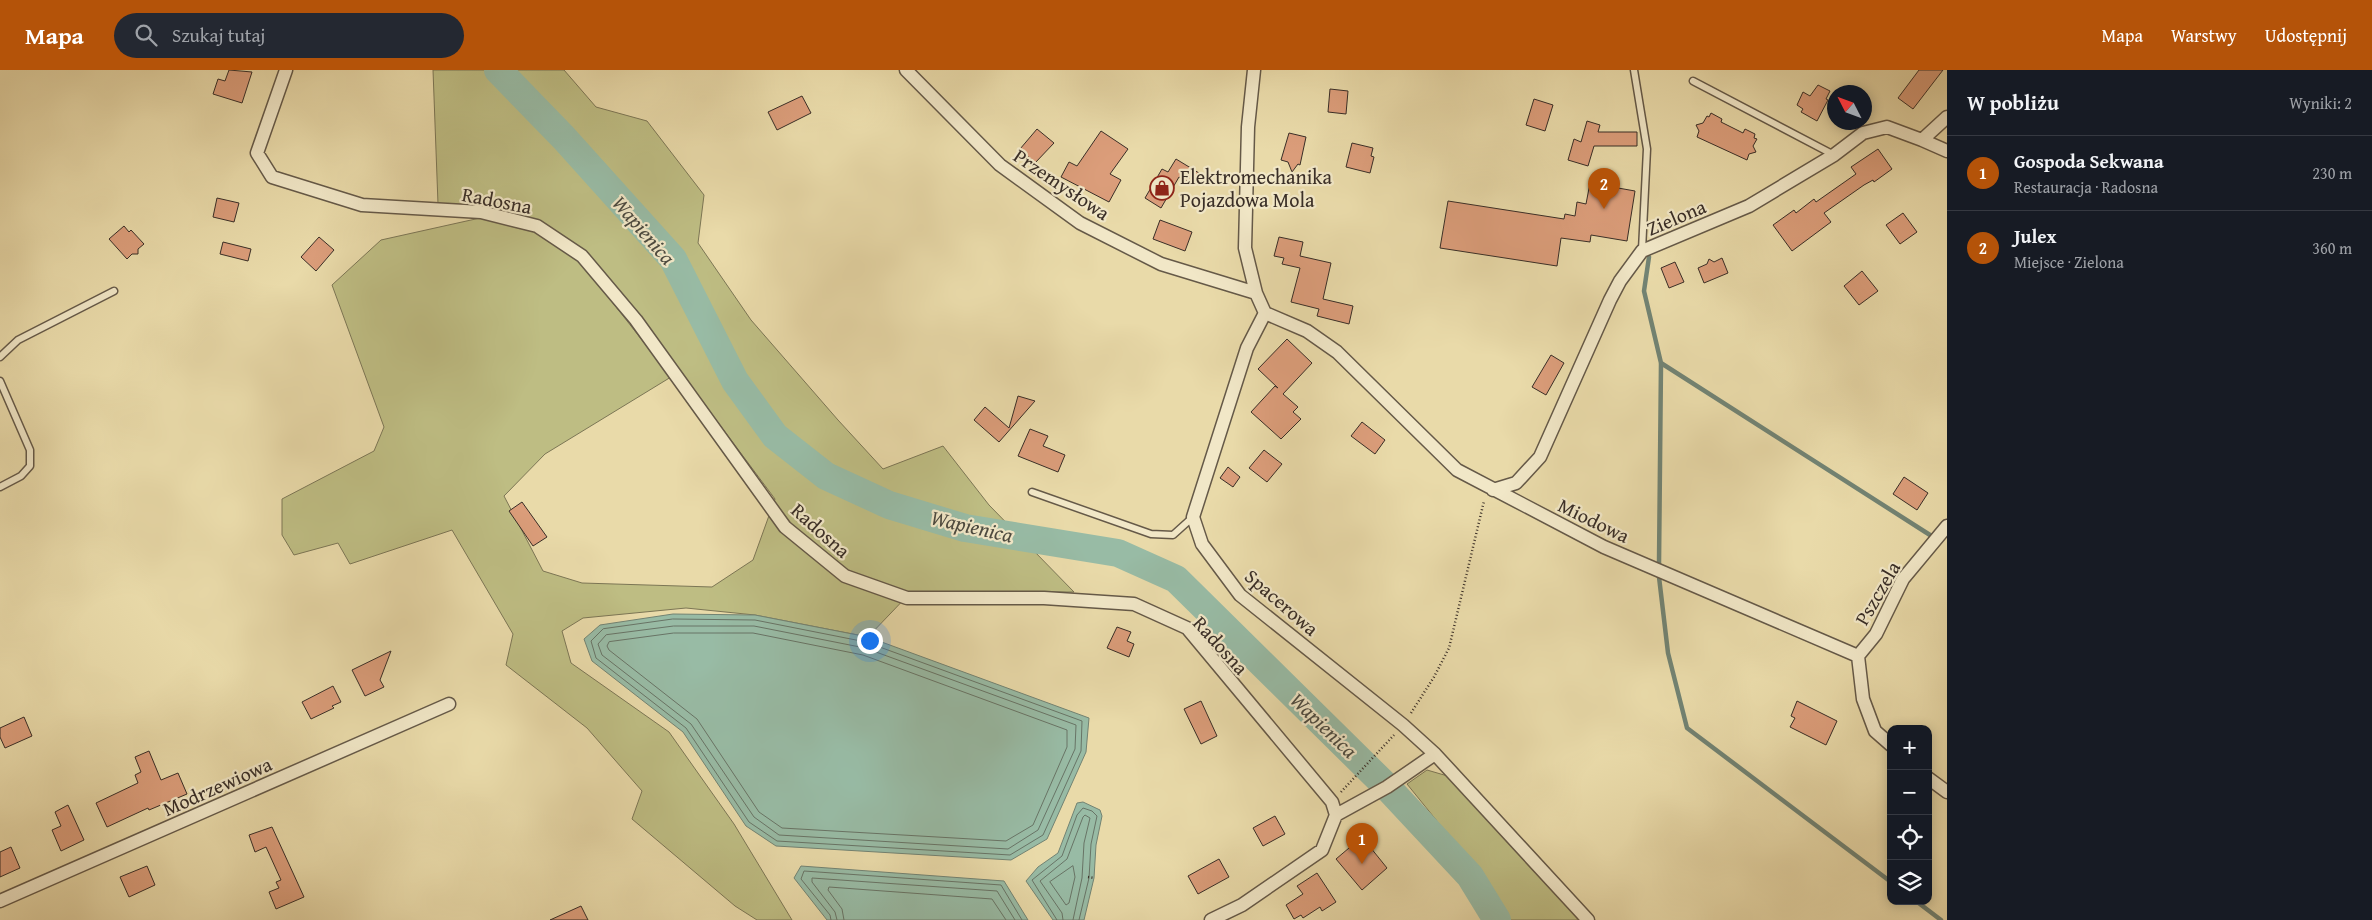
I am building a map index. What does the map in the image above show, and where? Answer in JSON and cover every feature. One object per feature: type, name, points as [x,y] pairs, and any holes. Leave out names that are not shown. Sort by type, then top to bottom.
[{"type":"street","name":"Radosna","points":[[286,70],[257,153],[272,177],[362,205],[481,212],[537,226],[582,256],[636,320],[785,528],[844,576],[907,598],[1044,598],[1134,604],[1186,628],[1332,802],[1336,815]]},
{"type":"street","name":"Przemysłowa","points":[[906,70],[1000,165],[1080,223],[1161,264],[1256,293]]},
{"type":"street","points":[[1193,517],[1247,348],[1265,313],[1256,293],[1245,248],[1248,127],[1254,70]]},
{"type":"street","points":[[1922,140],[1947,117]]},
{"type":"street","name":"Zielona","points":[[1492,489],[1516,483],[1540,457],[1610,300],[1620,281],[1642,252],[1749,206],[1834,155],[1862,133],[1887,126],[1947,151]]},
{"type":"street","name":"Miodowa","points":[[1265,313],[1307,330],[1337,352],[1457,470],[1604,547],[1858,656]]},
{"type":"street","name":"Spacerowa","points":[[1193,517],[1202,544],[1240,595],[1403,725],[1435,754],[1588,920]]},
{"type":"street","name":"Pszczela","points":[[1858,656],[1876,634],[1903,579],[1947,526]]},
{"type":"street","points":[[1858,656],[1863,699],[1875,731],[1887,742]]},
{"type":"street","name":"Modrzewiowa","points":[[0,901],[448,704]]},
{"type":"street","points":[[1211,920],[1242,905],[1322,850],[1336,815],[1387,787],[1435,754]]},
{"type":"street","points":[[1932,781],[1947,792]]},
{"type":"lane","points":[[1634,70],[1647,149],[1642,252]]},
{"type":"lane","points":[[1693,81],[1834,155]]},
{"type":"lane","points":[[0,357],[18,340],[114,291]]},
{"type":"lane","points":[[0,381],[30,450],[30,466],[21,476],[0,487]]},
{"type":"lane","points":[[1032,492],[1151,534],[1173,535],[1193,517]]},
{"type":"path","points":[[1349,783],[1403,725],[1434,677],[1449,648],[1474,538],[1485,499],[1492,489]]},
{"type":"path","points":[[1088,877],[1094,878]]},
{"type":"shaded area","points":[[433,70],[564,70],[596,107],[647,121],[704,195],[698,243],[751,320],[883,469],[943,446],[989,505],[1074,592],[911,592],[868,637],[755,615],[686,608],[583,618],[562,631],[571,663],[669,732],[734,824],[792,920],[757,920],[735,906],[632,819],[642,791],[587,728],[506,665],[513,634],[452,530],[350,564],[338,543],[294,555],[282,535],[282,499],[374,451],[384,427],[332,285],[381,240],[480,218],[536,232],[580,261],[540,223],[438,204]],"holes":[[[580,261],[640,318],[775,499],[753,560],[712,587],[582,583],[543,571],[504,496],[545,454],[671,377]]]},
{"type":"shaded area","points":[[1427,770],[1451,777],[1581,920],[1510,920],[1488,884],[1407,784]]},
{"type":"water","points":[[673,614],[755,615],[868,637],[1089,718],[1086,752],[1047,839],[1011,860],[776,846],[746,826],[683,732],[592,661],[584,639],[600,625]]},
{"type":"water","points":[[1083,802],[1100,810],[1102,816],[1096,845],[1094,878],[1084,920],[1053,920],[1026,881],[1038,867],[1058,853],[1077,803]]},
{"type":"water","points":[[801,866],[1004,881],[1028,920],[827,920],[794,878]]},
{"type":"building","points":[[229,70],[252,72],[242,103],[213,94],[218,79],[225,81]]},
{"type":"building","points":[[1919,70],[1943,70],[1913,109],[1898,98]]},
{"type":"building","points":[[1818,85],[1827,90],[1827,102],[1817,121],[1801,112],[1803,109],[1797,105],[1803,92],[1810,96]]},
{"type":"building","points":[[1330,89],[1348,91],[1346,114],[1328,112]]},
{"type":"building","points":[[802,96],[811,113],[777,130],[768,112]]},
{"type":"building","points":[[1534,99],[1553,105],[1545,131],[1526,125]]},
{"type":"building","points":[[1711,113],[1722,119],[1721,122],[1743,133],[1745,129],[1755,134],[1754,138],[1757,139],[1753,146],[1756,152],[1749,154],[1747,160],[1697,137],[1699,131],[1696,125],[1703,123]]},
{"type":"building","points":[[1587,121],[1600,125],[1598,132],[1637,132],[1637,146],[1594,146],[1588,166],[1568,160],[1574,139],[1581,142]]},
{"type":"building","points":[[1037,129],[1054,143],[1035,163],[1020,149]]},
{"type":"building","points":[[1101,131],[1128,149],[1110,174],[1121,180],[1109,202],[1061,177],[1069,162],[1077,166]]},
{"type":"building","points":[[1289,133],[1306,137],[1300,165],[1298,164],[1292,172],[1288,162],[1281,160]]},
{"type":"building","points":[[1352,143],[1373,148],[1371,156],[1374,157],[1370,173],[1346,167]]},
{"type":"building","points":[[1878,149],[1892,169],[1874,182],[1873,180],[1864,185],[1824,213],[1831,222],[1792,251],[1773,225],[1794,210],[1796,213],[1814,199],[1816,202],[1856,174],[1851,167]]},
{"type":"building","points":[[1176,159],[1199,173],[1192,184],[1179,177],[1161,208],[1145,198],[1162,169],[1168,172]]},
{"type":"building","points":[[1590,183],[1635,191],[1627,241],[1591,235],[1590,242],[1561,238],[1557,266],[1440,248],[1448,201],[1564,219],[1565,214],[1575,216],[1577,202],[1586,204]]},
{"type":"building","points":[[217,198],[239,203],[234,222],[213,217]]},
{"type":"building","points":[[1903,213],[1917,232],[1900,244],[1886,225]]},
{"type":"building","points":[[1160,220],[1192,232],[1185,251],[1153,239]]},
{"type":"building","points":[[124,226],[129,232],[131,230],[144,244],[138,249],[138,254],[132,254],[127,259],[109,239]]},
{"type":"building","points":[[319,237],[334,250],[316,271],[301,257]]},
{"type":"building","points":[[1279,237],[1303,242],[1300,256],[1331,263],[1323,299],[1353,306],[1349,324],[1317,316],[1319,309],[1291,302],[1300,268],[1282,264],[1284,258],[1274,256]]},
{"type":"building","points":[[223,242],[251,249],[248,261],[220,254]]},
{"type":"building","points":[[1722,258],[1728,273],[1704,283],[1698,268],[1707,264],[1709,259],[1714,262]]},
{"type":"building","points":[[1675,262],[1684,282],[1669,288],[1661,268]]},
{"type":"building","points":[[1862,271],[1878,291],[1859,305],[1844,286]]},
{"type":"building","points":[[1287,339],[1312,363],[1283,394],[1298,407],[1293,412],[1301,419],[1281,439],[1251,412],[1275,386],[1278,388],[1258,369]]},
{"type":"building","points":[[1551,355],[1564,363],[1546,395],[1532,387]]},
{"type":"building","points":[[1018,396],[1035,401],[999,442],[974,420],[985,407],[1009,428]]},
{"type":"building","points":[[1362,422],[1385,440],[1375,454],[1351,436]]},
{"type":"building","points":[[1030,429],[1048,436],[1043,446],[1065,455],[1058,472],[1018,456]]},
{"type":"building","points":[[1264,450],[1282,464],[1267,482],[1249,468]]},
{"type":"building","points":[[1228,467],[1240,477],[1233,487],[1220,478]]},
{"type":"building","points":[[1904,477],[1928,493],[1917,510],[1893,494]]},
{"type":"building","points":[[522,502],[547,537],[533,546],[509,511]]},
{"type":"building","points":[[1117,627],[1131,632],[1127,641],[1134,644],[1129,657],[1107,648]]},
{"type":"building","points":[[391,651],[380,680],[384,687],[365,696],[352,670]]},
{"type":"building","points":[[333,686],[341,702],[332,706],[334,708],[311,719],[302,702]]},
{"type":"building","points":[[1201,701],[1217,736],[1201,744],[1184,709]]},
{"type":"building","points":[[1797,701],[1837,721],[1826,745],[1790,727],[1795,718],[1791,716]]},
{"type":"building","points":[[24,717],[32,736],[5,748],[0,737],[0,728]]},
{"type":"building","points":[[149,751],[161,780],[178,773],[187,794],[149,810],[148,808],[107,827],[96,803],[138,783],[135,775],[141,772],[135,757]]},
{"type":"building","points":[[68,805],[84,840],[61,851],[52,830],[61,826],[55,812]]},
{"type":"building","points":[[1275,816],[1285,834],[1263,846],[1253,828]]},
{"type":"building","points":[[272,827],[304,897],[276,909],[269,892],[279,888],[276,882],[281,880],[266,847],[255,852],[249,835]]},
{"type":"building","points":[[1362,837],[1387,868],[1362,890],[1336,859]]},
{"type":"building","points":[[11,847],[20,868],[0,877],[0,852]]},
{"type":"building","points":[[1219,859],[1229,877],[1198,894],[1188,876]]},
{"type":"building","points":[[147,866],[155,885],[129,897],[120,877]]},
{"type":"building","points":[[1317,873],[1336,902],[1322,911],[1320,907],[1303,918],[1301,915],[1294,919],[1286,905],[1303,894],[1297,886]]},
{"type":"building","points":[[581,906],[588,920],[550,920]]},
{"type":"waterway","name":"Wapienica","points":[[498,70],[564,138],[673,259],[735,381],[775,436],[826,476],[889,505],[965,528],[1118,553],[1176,579],[1387,787],[1470,876],[1497,920]]},
{"type":"waterway","points":[[1649,257],[1644,291],[1661,363],[1659,564]]},
{"type":"waterway","points":[[1661,363],[1930,535]]},
{"type":"waterway","points":[[1659,577],[1668,653],[1687,728],[1887,879]]},
{"type":"waterway","points":[[1921,905],[1941,920]]},
{"type":"place","name":"Elektromechanika Pojazdowa Mola","points":[[1162,188]]},
{"type":"place","name":"Julex","points":[[1604,209]]},
{"type":"place","name":"Gospoda Sekwana","points":[[1362,864]]}]
